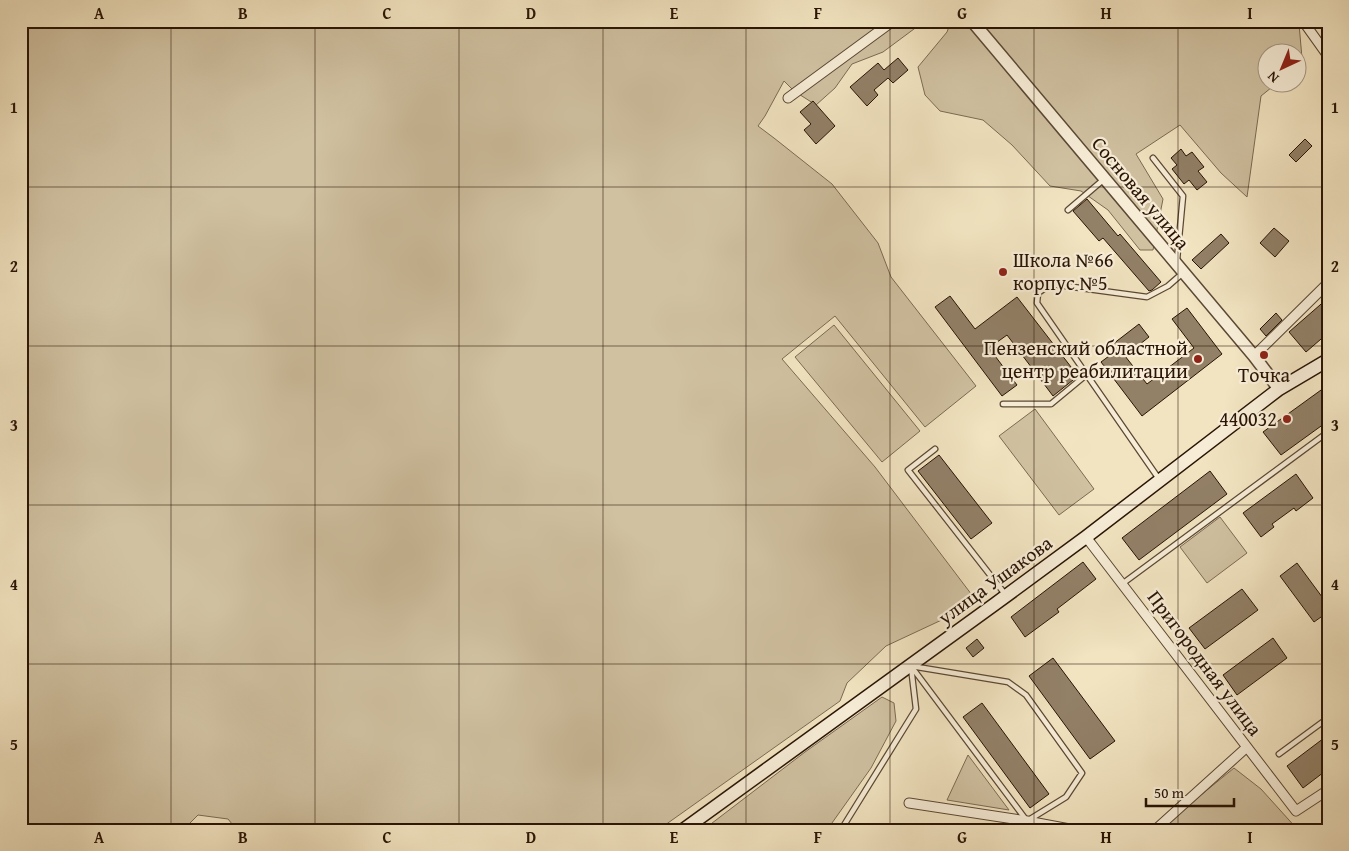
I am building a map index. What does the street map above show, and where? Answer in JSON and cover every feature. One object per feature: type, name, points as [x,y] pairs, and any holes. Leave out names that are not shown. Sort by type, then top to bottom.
[{"type":"main road","name":"улица Ушакова","points":[[683,830],[1006,596],[1280,390],[1328,360]]},
{"type":"street","points":[[788,98],[893,21]]},
{"type":"street","name":"Сосновая улица","points":[[972,21],[1254,356],[1280,390]]},
{"type":"street","points":[[1303,21],[1328,56]]},
{"type":"street","points":[[1254,356],[1328,283]]},
{"type":"street","name":"Пригородная улица","points":[[1086,537],[1296,811],[1328,790]]},
{"type":"street","points":[[1155,830],[1247,747]]},
{"type":"street","points":[[909,802],[1076,830]]},
{"type":"lane","points":[[1153,158],[1183,196],[1180,268],[1168,286],[1147,297],[1051,284],[1038,293],[1037,303],[1160,480]]},
{"type":"lane","points":[[1068,210],[1104,179]]},
{"type":"lane","points":[[1003,404],[1051,404],[1086,375]]},
{"type":"lane","points":[[1122,584],[1328,432]]},
{"type":"lane","points":[[935,449],[908,470],[1006,596]]},
{"type":"lane","points":[[911,666],[1008,682],[1026,695],[1082,773],[1066,797],[1027,821],[911,666]]},
{"type":"lane","points":[[841,830],[916,709],[911,666]]},
{"type":"lane","points":[[1279,754],[1328,718]]},
{"type":"shaded area","points":[[21,21],[921,21],[918,26],[883,52],[852,64],[835,88],[816,105],[794,91],[784,81],[758,126],[832,184],[878,243],[891,277],[976,386],[925,427],[835,316],[782,359],[875,467],[978,603],[886,646],[847,683],[840,701],[658,830],[237,830],[228,819],[198,815],[183,830],[21,830]]},
{"type":"shaded area","points":[[951,21],[1297,21],[1301,42],[1256,42],[1256,92],[1266,92],[1261,96],[1247,197],[1221,173],[1180,125],[1136,154],[1163,199],[1153,250],[1140,250],[1108,210],[1081,191],[1050,186],[1012,145],[983,120],[940,111],[925,95],[918,67],[947,32]]},
{"type":"shaded area","points":[[834,325],[920,431],[882,462],[795,357]]},
{"type":"shaded area","points":[[1035,409],[1094,489],[1059,515],[999,436]]},
{"type":"shaded area","points":[[1220,517],[1247,553],[1207,583],[1180,547]]},
{"type":"shaded area","points":[[882,697],[894,703],[896,721],[871,768],[827,830],[703,830],[805,752]]},
{"type":"shaded area","points":[[968,755],[1009,810],[947,800]]},
{"type":"shaded area","points":[[1234,768],[1261,789],[1298,830],[1158,830]]},
{"type":"building","points":[[898,58],[908,70],[893,83],[888,78],[874,90],[878,95],[867,106],[850,87],[878,63],[884,70]]},
{"type":"building","points":[[813,101],[835,126],[816,144],[804,130],[811,124],[800,112]]},
{"type":"building","points":[[1305,139],[1312,146],[1296,162],[1289,155]]},
{"type":"building","points":[[1181,149],[1186,156],[1192,152],[1204,167],[1198,171],[1207,182],[1197,190],[1189,180],[1184,184],[1172,169],[1177,165],[1171,158]]},
{"type":"building","points":[[1087,199],[1161,282],[1152,290],[1149,291],[1103,238],[1099,241],[1073,211]]},
{"type":"building","points":[[1274,228],[1289,241],[1275,257],[1260,243]]},
{"type":"building","points":[[1221,234],[1229,243],[1201,269],[1192,260]]},
{"type":"building","name":"Школа №66 корпус №5","points":[[950,296],[975,329],[1017,297],[1078,376],[1053,396],[1007,335],[989,348],[1017,385],[1002,396],[935,307]]},
{"type":"building","points":[[1328,298],[1328,333],[1306,352],[1289,332]]},
{"type":"building","name":"Пензенский областной центр реабилитации","points":[[1187,308],[1222,354],[1142,416],[1101,362],[1117,350],[1113,344],[1139,324],[1149,337],[1125,356],[1147,384],[1194,348],[1172,319]]},
{"type":"building","points":[[1276,313],[1282,320],[1266,336],[1260,329]]},
{"type":"building","points":[[1328,385],[1328,421],[1281,455],[1263,432]]},
{"type":"building","points":[[939,455],[992,523],[971,539],[918,471]]},
{"type":"building","points":[[1210,471],[1227,494],[1139,560],[1122,538]]},
{"type":"building","points":[[1296,474],[1313,498],[1296,511],[1294,508],[1272,524],[1274,527],[1261,537],[1243,513]]},
{"type":"building","points":[[1083,562],[1096,579],[1057,609],[1059,612],[1025,637],[1011,617]]},
{"type":"building","points":[[1297,563],[1328,605],[1328,612],[1314,622],[1280,576]]},
{"type":"building","points":[[1242,589],[1258,610],[1205,649],[1189,628]]},
{"type":"building","points":[[1273,638],[1287,658],[1237,695],[1223,675]]},
{"type":"building","points":[[977,639],[984,648],[973,657],[966,648]]},
{"type":"building","points":[[1053,658],[1115,741],[1090,759],[1029,676]]},
{"type":"building","points":[[982,703],[1049,794],[1030,808],[963,717]]},
{"type":"building","points":[[1328,735],[1328,769],[1303,788],[1287,766]]},
{"type":"place","name":"Школа №66 корпус №5","points":[[1003,272]]},
{"type":"place","name":"Точка","points":[[1264,355]]},
{"type":"place","name":"Пензенский областной центр реабилитации","points":[[1198,359]]},
{"type":"place","name":"440032","points":[[1287,419]]}]
